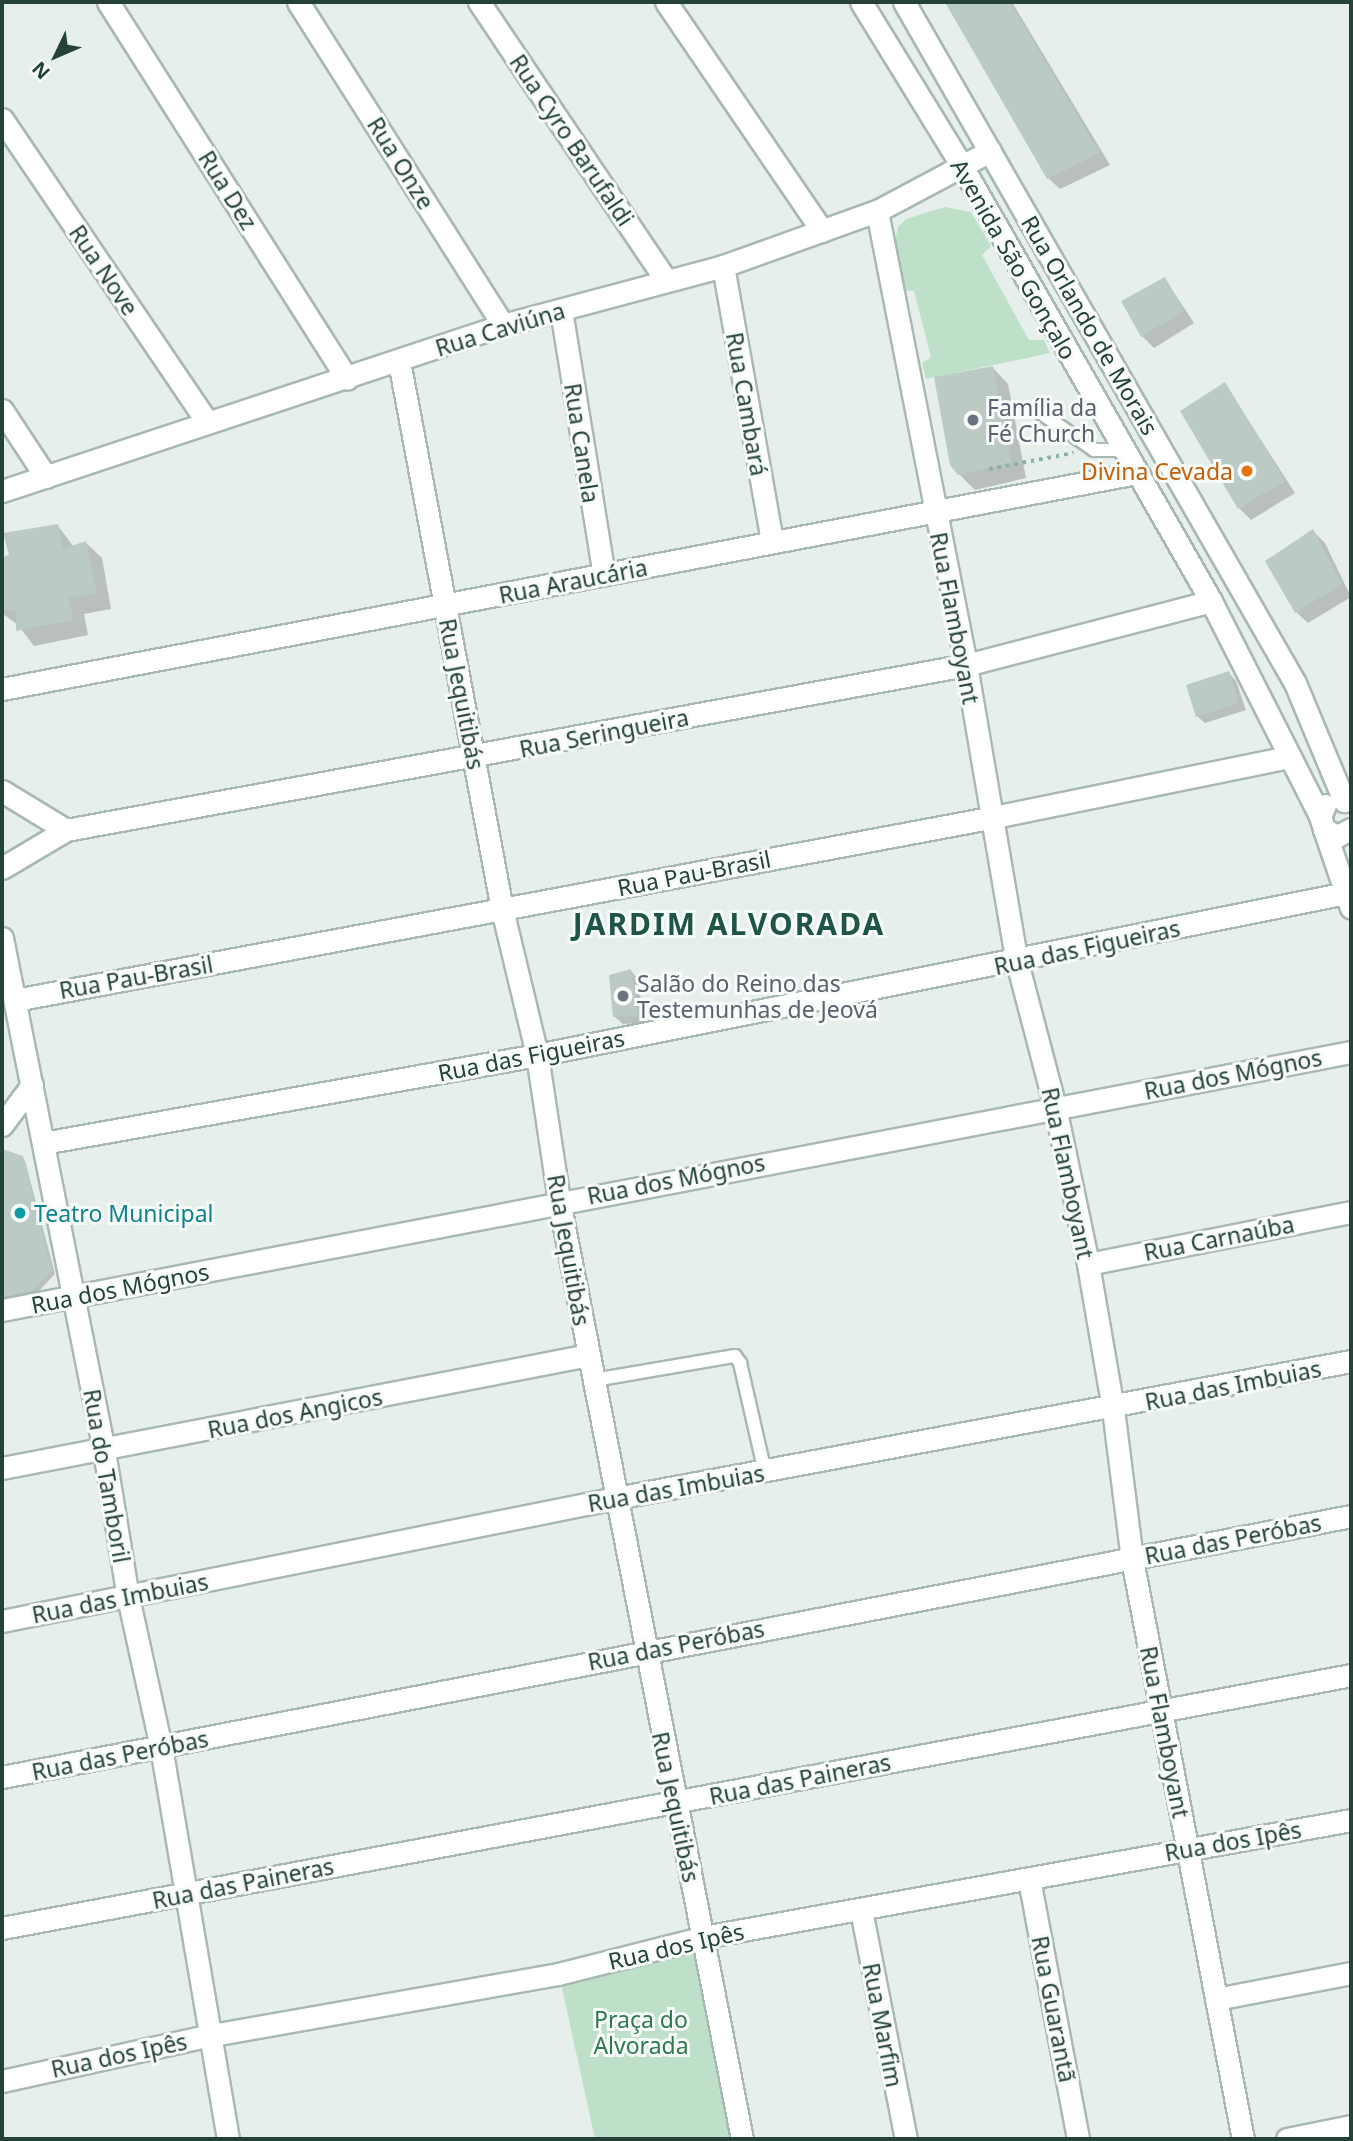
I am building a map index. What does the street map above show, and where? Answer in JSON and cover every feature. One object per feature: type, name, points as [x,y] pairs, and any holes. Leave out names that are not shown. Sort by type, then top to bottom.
[{"type":"street","name":"Rua Dez","points":[[108,2],[347,378]]},
{"type":"street","name":"Rua Onze","points":[[298,2],[503,325]]},
{"type":"street","name":"Rua Cyro Barufaldi","points":[[479,2],[665,279]]},
{"type":"street","points":[[666,2],[822,231]]},
{"type":"street","name":"Avenida São Gonçalo","points":[[861,2],[962,166],[1210,601],[1322,822],[1349,901]]},
{"type":"street","name":"Rua Orlando de Morais","points":[[904,2],[1295,683],[1348,804]]},
{"type":"street","name":"Rua Nove","points":[[2,120],[206,420]]},
{"type":"street","name":"Rua Caviúna","points":[[2,491],[206,420],[347,378],[503,325],[665,279],[723,266],[877,211],[990,151]]},
{"type":"street","name":"Rua Flamboyant","points":[[877,211],[966,665],[989,818],[1017,962],[1055,1107],[1088,1264],[1113,1409],[1132,1559],[1243,2139]]},
{"type":"street","name":"Rua Cambará","points":[[723,266],[772,542]]},
{"type":"street","points":[[1047,314],[1077,303]]},
{"type":"street","name":"Rua Canela","points":[[561,310],[604,575]]},
{"type":"street","name":"Rua Jequitibás","points":[[398,361],[502,909],[537,1055],[559,1202],[674,1802],[704,1937],[742,2139]]},
{"type":"street","points":[[2,410],[46,477]]},
{"type":"street","name":"Rua Araucária","points":[[4,690],[772,542],[935,514],[1136,473]]},
{"type":"street","name":"Rua Seringueira","points":[[2,868],[66,830],[966,665],[1210,601]]},
{"type":"street","name":"Rua Pau-Brasil","points":[[15,1000],[989,818],[1289,757]]},
{"type":"street","points":[[2,791],[66,830]]},
{"type":"street","points":[[1348,804],[1325,804],[1322,822],[1337,836],[1351,829]]},
{"type":"street","name":"Rua das Figueiras","points":[[43,1143],[537,1055],[1349,901]]},
{"type":"street","name":"Rua do Tamboril","points":[[2,938],[104,1451],[128,1597],[161,1747],[228,2139]]},
{"type":"street","name":"Rua dos Mógnos","points":[[2,1310],[1351,1052]]},
{"type":"street","points":[[2,1125],[32,1084]]},
{"type":"street","name":"Rua Carnaúba","points":[[1088,1264],[1351,1212]]},
{"type":"street","name":"Rua dos Angicos","points":[[2,1468],[104,1451],[589,1355]]},
{"type":"street","name":"Rua das Imbuias","points":[[2,1621],[616,1498],[1113,1409],[1351,1361]]},
{"type":"street","name":"Rua das Peróbas","points":[[2,1777],[645,1650],[1351,1516]]},
{"type":"street","name":"Rua das Paineras","points":[[2,1927],[1351,1675]]},
{"type":"street","name":"Rua dos Ipês","points":[[2,2081],[212,2035],[558,1974],[704,1937],[1351,1820]]},
{"type":"street","name":"Rua Guarantã","points":[[1029,1879],[1078,2139]]},
{"type":"street","name":"Rua Marfim","points":[[861,1910],[906,2139]]},
{"type":"street","points":[[1216,1999],[1351,1973]]},
{"type":"street","points":[[1287,2139],[1351,2126]]},
{"type":"lane","points":[[1041,413],[1094,450],[1123,450]]},
{"type":"lane","points":[[594,1380],[735,1356],[740,1363],[765,1472]]},
{"type":"path","points":[[989,469],[1094,450]]},
{"type":"green space","points":[[945,207],[971,212],[991,246],[982,255],[1029,340],[1044,340],[1050,353],[926,379],[922,363],[931,357],[914,291],[901,290],[895,241],[898,227],[906,219]]},
{"type":"green space","name":"Praça do Alvorada","points":[[695,1951],[730,2139],[595,2139],[560,1979]]},
{"type":"building","points":[[945,2],[1010,2],[1100,153],[1047,179]]},
{"type":"building","points":[[1165,277],[1184,311],[1141,337],[1121,301]]},
{"type":"building","name":"Família da Fé Church","points":[[993,366],[1011,463],[958,475],[950,465],[934,377]]},
{"type":"building","points":[[1225,382],[1285,481],[1238,509],[1180,411]]},
{"type":"building","points":[[58,524],[63,549],[86,541],[97,593],[69,598],[73,620],[16,631],[16,610],[2,610],[2,557],[9,555],[3,533]]},
{"type":"building","points":[[1313,529],[1342,584],[1295,613],[1265,561]]},
{"type":"building","points":[[1229,671],[1239,703],[1196,717],[1186,685]]},
{"type":"building","name":"Salão do Reino das Testemunhas de Jeová","points":[[631,969],[638,1016],[613,1017],[609,975]]},
{"type":"building","name":"Teatro Municipal","points":[[2,1149],[23,1156],[52,1270],[32,1291],[2,1297]]},
{"type":"place","name":"Família da Fé Church","points":[[973,420]]},
{"type":"place","name":"Divina Cevada","points":[[1247,471]]},
{"type":"place","name":"Salão do Reino das Testemunhas de Jeová","points":[[623,996]]},
{"type":"place","name":"Teatro Municipal","points":[[20,1213]]},
{"type":"district","name":"JARDIM ALVORADA","points":[[729,924]]}]
